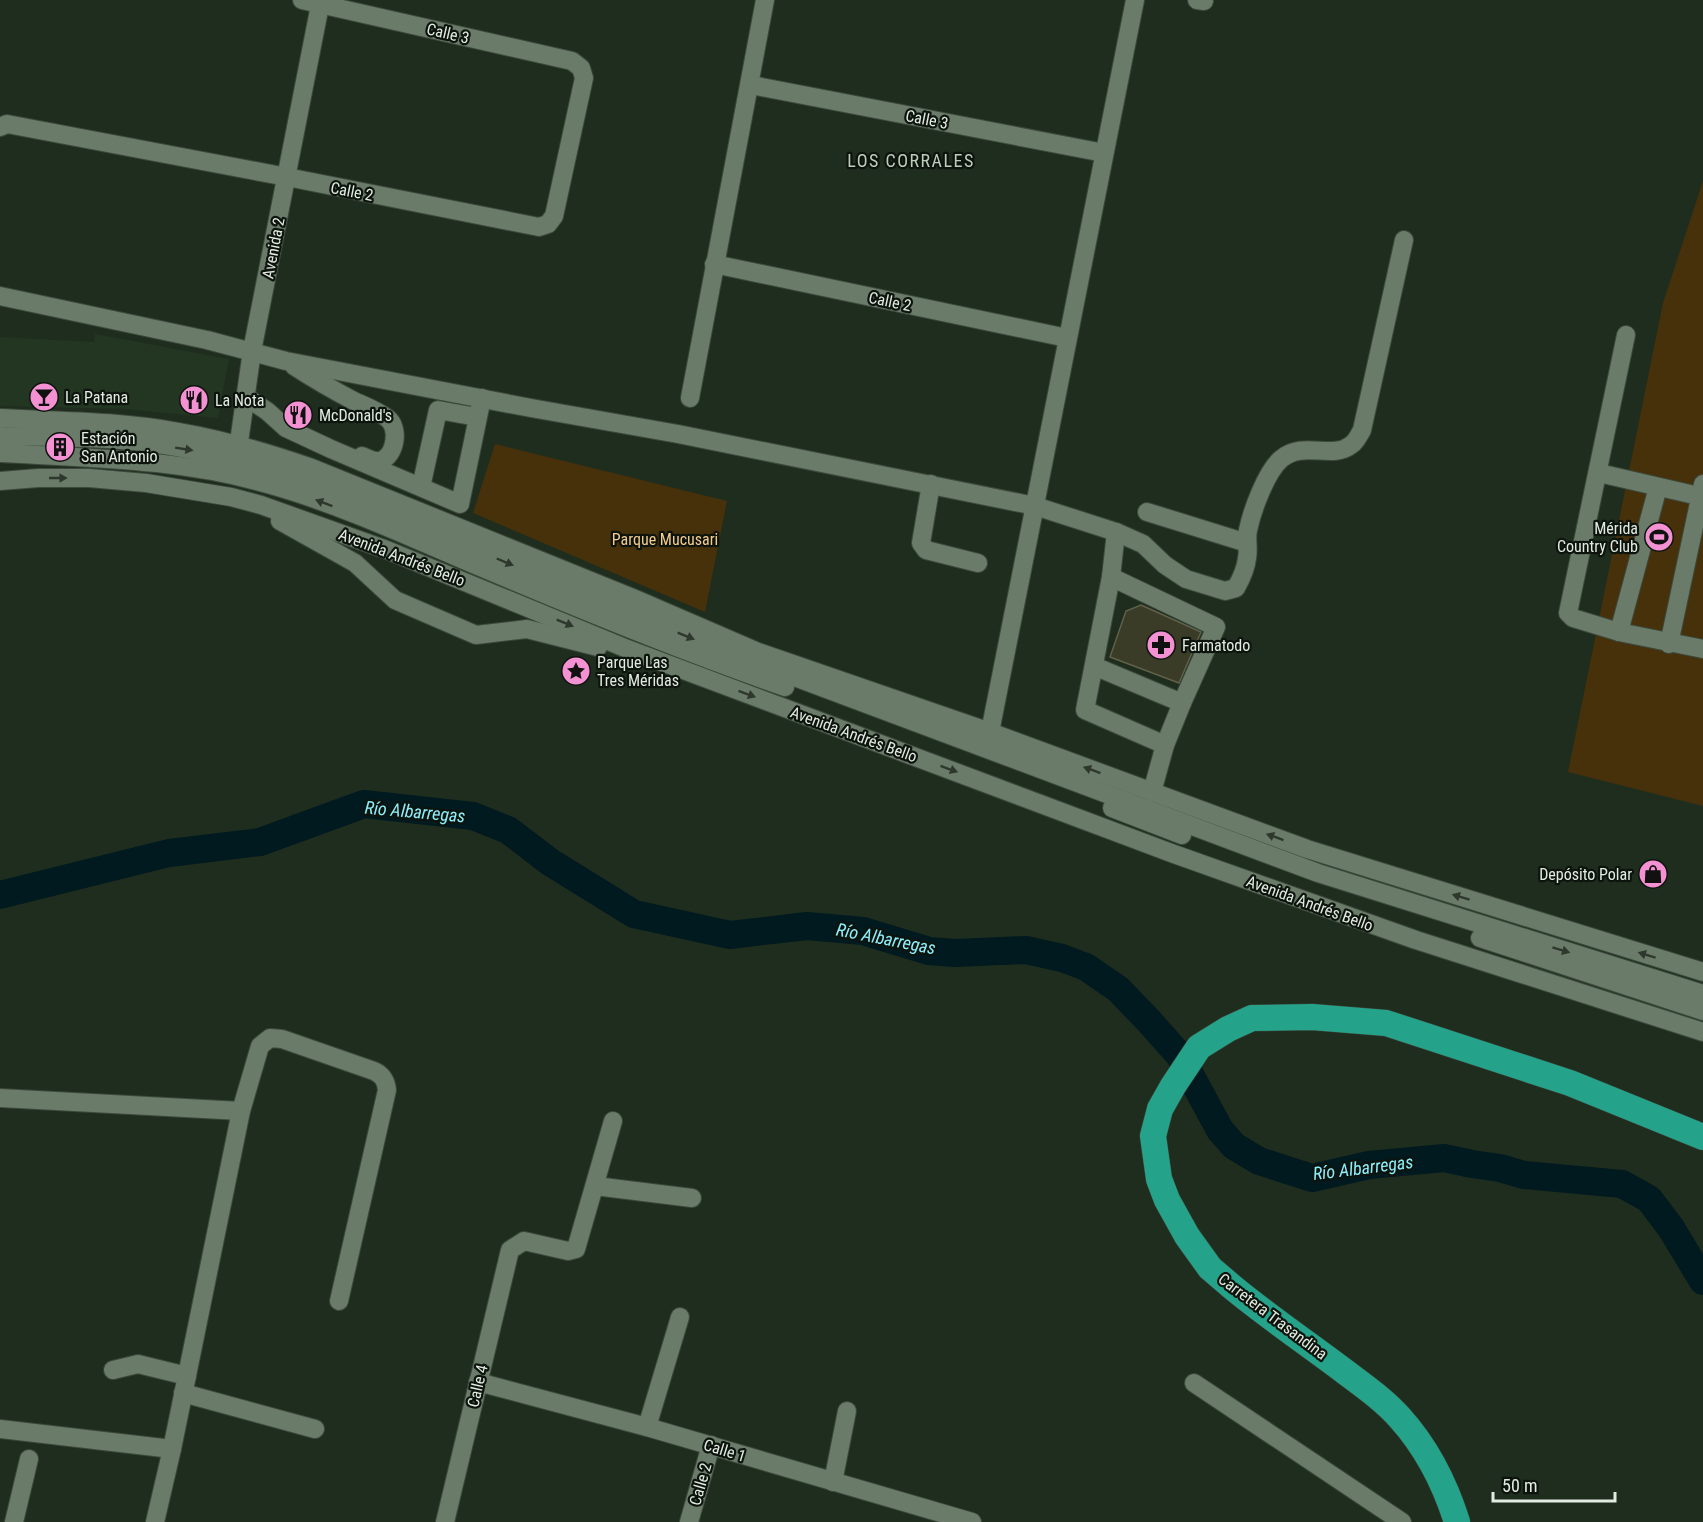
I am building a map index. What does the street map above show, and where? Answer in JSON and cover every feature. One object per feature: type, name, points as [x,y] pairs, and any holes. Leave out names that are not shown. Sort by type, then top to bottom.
[{"type":"highway","name":"Carretera Trasandina","points":[[1456,1522],[1450,1499],[1435,1468],[1400,1417],[1376,1395],[1231,1286],[1210,1268],[1187,1236],[1167,1200],[1159,1179],[1153,1136],[1160,1110],[1173,1086],[1199,1047],[1228,1029],[1252,1018],[1312,1017],[1386,1023],[1570,1083],[1703,1137]]},
{"type":"street","points":[[690,398],[714,264],[751,85],[765,0]]},
{"type":"street","points":[[990,732],[1135,0]]},
{"type":"street","name":"Calle 3","points":[[314,1],[572,61],[581,68],[584,78]]},
{"type":"street","name":"Avenida 2","points":[[231,497],[252,351],[287,177],[314,1]]},
{"type":"street","name":"Calle 2","points":[[4,126],[287,177],[539,228],[548,224],[554,216],[584,78]]},
{"type":"street","name":"Calle 3","points":[[751,85],[1104,153]]},
{"type":"street","points":[[0,297],[252,351],[286,361],[931,484],[1035,506],[1116,532],[1143,544],[1165,565],[1186,579],[1225,591],[1236,588],[1242,577],[1247,559],[1248,531],[1256,505],[1268,477],[1279,461],[1291,452],[1304,449],[1342,450],[1353,444],[1362,430],[1404,240]]},
{"type":"street","name":"Calle 2","points":[[714,264],[1067,339]]},
{"type":"street","points":[[1626,335],[1599,474],[1568,613],[1574,618],[1619,633],[1703,649]]},
{"type":"street","points":[[286,361],[319,383],[389,419],[395,436],[389,452],[376,461],[295,425]]},
{"type":"street","points":[[247,398],[267,411],[286,428],[460,504],[482,398]]},
{"type":"street","points":[[422,487],[438,411],[477,417]]},
{"type":"street","points":[[0,418],[101,423],[165,430],[236,460],[273,485],[394,530],[677,648],[969,753],[1142,820],[1400,911],[1703,1011]]},
{"type":"street","points":[[0,436],[120,440],[185,449],[291,475],[793,678],[1318,873],[1703,994]]},
{"type":"street","points":[[0,453],[119,459],[236,460],[312,468],[633,598],[758,652],[990,732],[1307,849],[1703,972]]},
{"type":"street","points":[[1599,474],[1658,487],[1702,492],[1669,644]]},
{"type":"street","name":"Avenida Andrés Bello","points":[[0,481],[89,478],[146,483],[231,497],[261,505],[387,550],[630,650],[1174,854],[1416,940],[1703,1032]]},
{"type":"street","points":[[931,484],[922,547],[978,563]]},
{"type":"street","points":[[1619,633],[1658,487]]},
{"type":"street","points":[[261,505],[277,519],[355,563],[395,600],[476,634],[527,629],[598,646],[630,650]]},
{"type":"street","points":[[1147,512],[1247,543]]},
{"type":"street","points":[[1116,532],[1111,577],[1085,710],[1165,745]]},
{"type":"street","points":[[1111,577],[1216,627],[1165,745],[1152,792]]},
{"type":"street","points":[[1094,666],[1182,703]]},
{"type":"street","points":[[155,1522],[241,1111],[257,1052],[264,1041],[270,1038],[282,1039],[380,1074],[384,1078],[387,1090],[339,1301]]},
{"type":"street","points":[[0,1098],[241,1111]]},
{"type":"street","points":[[613,1121],[595,1186],[692,1198]]},
{"type":"street","name":"Calle 4","points":[[445,1522],[510,1250],[524,1241],[568,1251],[576,1249],[595,1186]]},
{"type":"street","points":[[647,1427],[680,1317]]},
{"type":"street","points":[[112,1370],[138,1364],[185,1385],[315,1429]]},
{"type":"street","name":"Calle 1","points":[[478,1382],[711,1445],[972,1522]]},
{"type":"street","points":[[1194,1383],[1402,1522]]},
{"type":"street","points":[[832,1482],[847,1411]]},
{"type":"street","points":[[0,1430],[172,1449]]},
{"type":"street","name":"Calle 2","points":[[689,1522],[711,1445]]},
{"type":"street","points":[[14,1522],[29,1459]]},
{"type":"shaded area","points":[[95,334],[229,359],[218,418],[125,409],[0,406],[0,337],[94,342]]},
{"type":"green space","name":"Mérida Country Club","points":[[1703,181],[1703,806],[1568,772],[1663,303]]},
{"type":"green space","name":"Parque Mucusari","points":[[495,444],[727,501],[705,612],[473,513]]},
{"type":"building","name":"Farmatodo","points":[[1141,605],[1201,632],[1179,683],[1110,657],[1126,611]]},
{"type":"waterway","name":"Río Albarregas","points":[[0,895],[169,853],[260,842],[364,804],[473,816],[508,830],[550,862],[634,914],[730,935],[807,926],[863,931],[929,951],[955,953],[1026,950],[1062,958],[1086,967],[1118,989],[1148,1020],[1180,1056],[1220,1130],[1234,1146],[1259,1161],[1312,1178],[1369,1165],[1444,1158],[1500,1168],[1524,1175],[1622,1184],[1649,1199],[1671,1228],[1703,1281]]},
{"type":"place","name":"La Patana","points":[[44,397]]},
{"type":"place","name":"La Nota","points":[[194,400]]},
{"type":"place","name":"McDonald's","points":[[298,415]]},
{"type":"place","name":"Estación San Antonio","points":[[60,447]]},
{"type":"place","name":"Mérida Country Club","points":[[1659,537]]},
{"type":"place","name":"Farmatodo","points":[[1161,645]]},
{"type":"place","name":"Parque Las Tres Méridas","points":[[576,671]]},
{"type":"place","name":"Depósito Polar","points":[[1653,874]]},
{"type":"district","name":"LOS CORRALES","points":[[911,161]]}]
